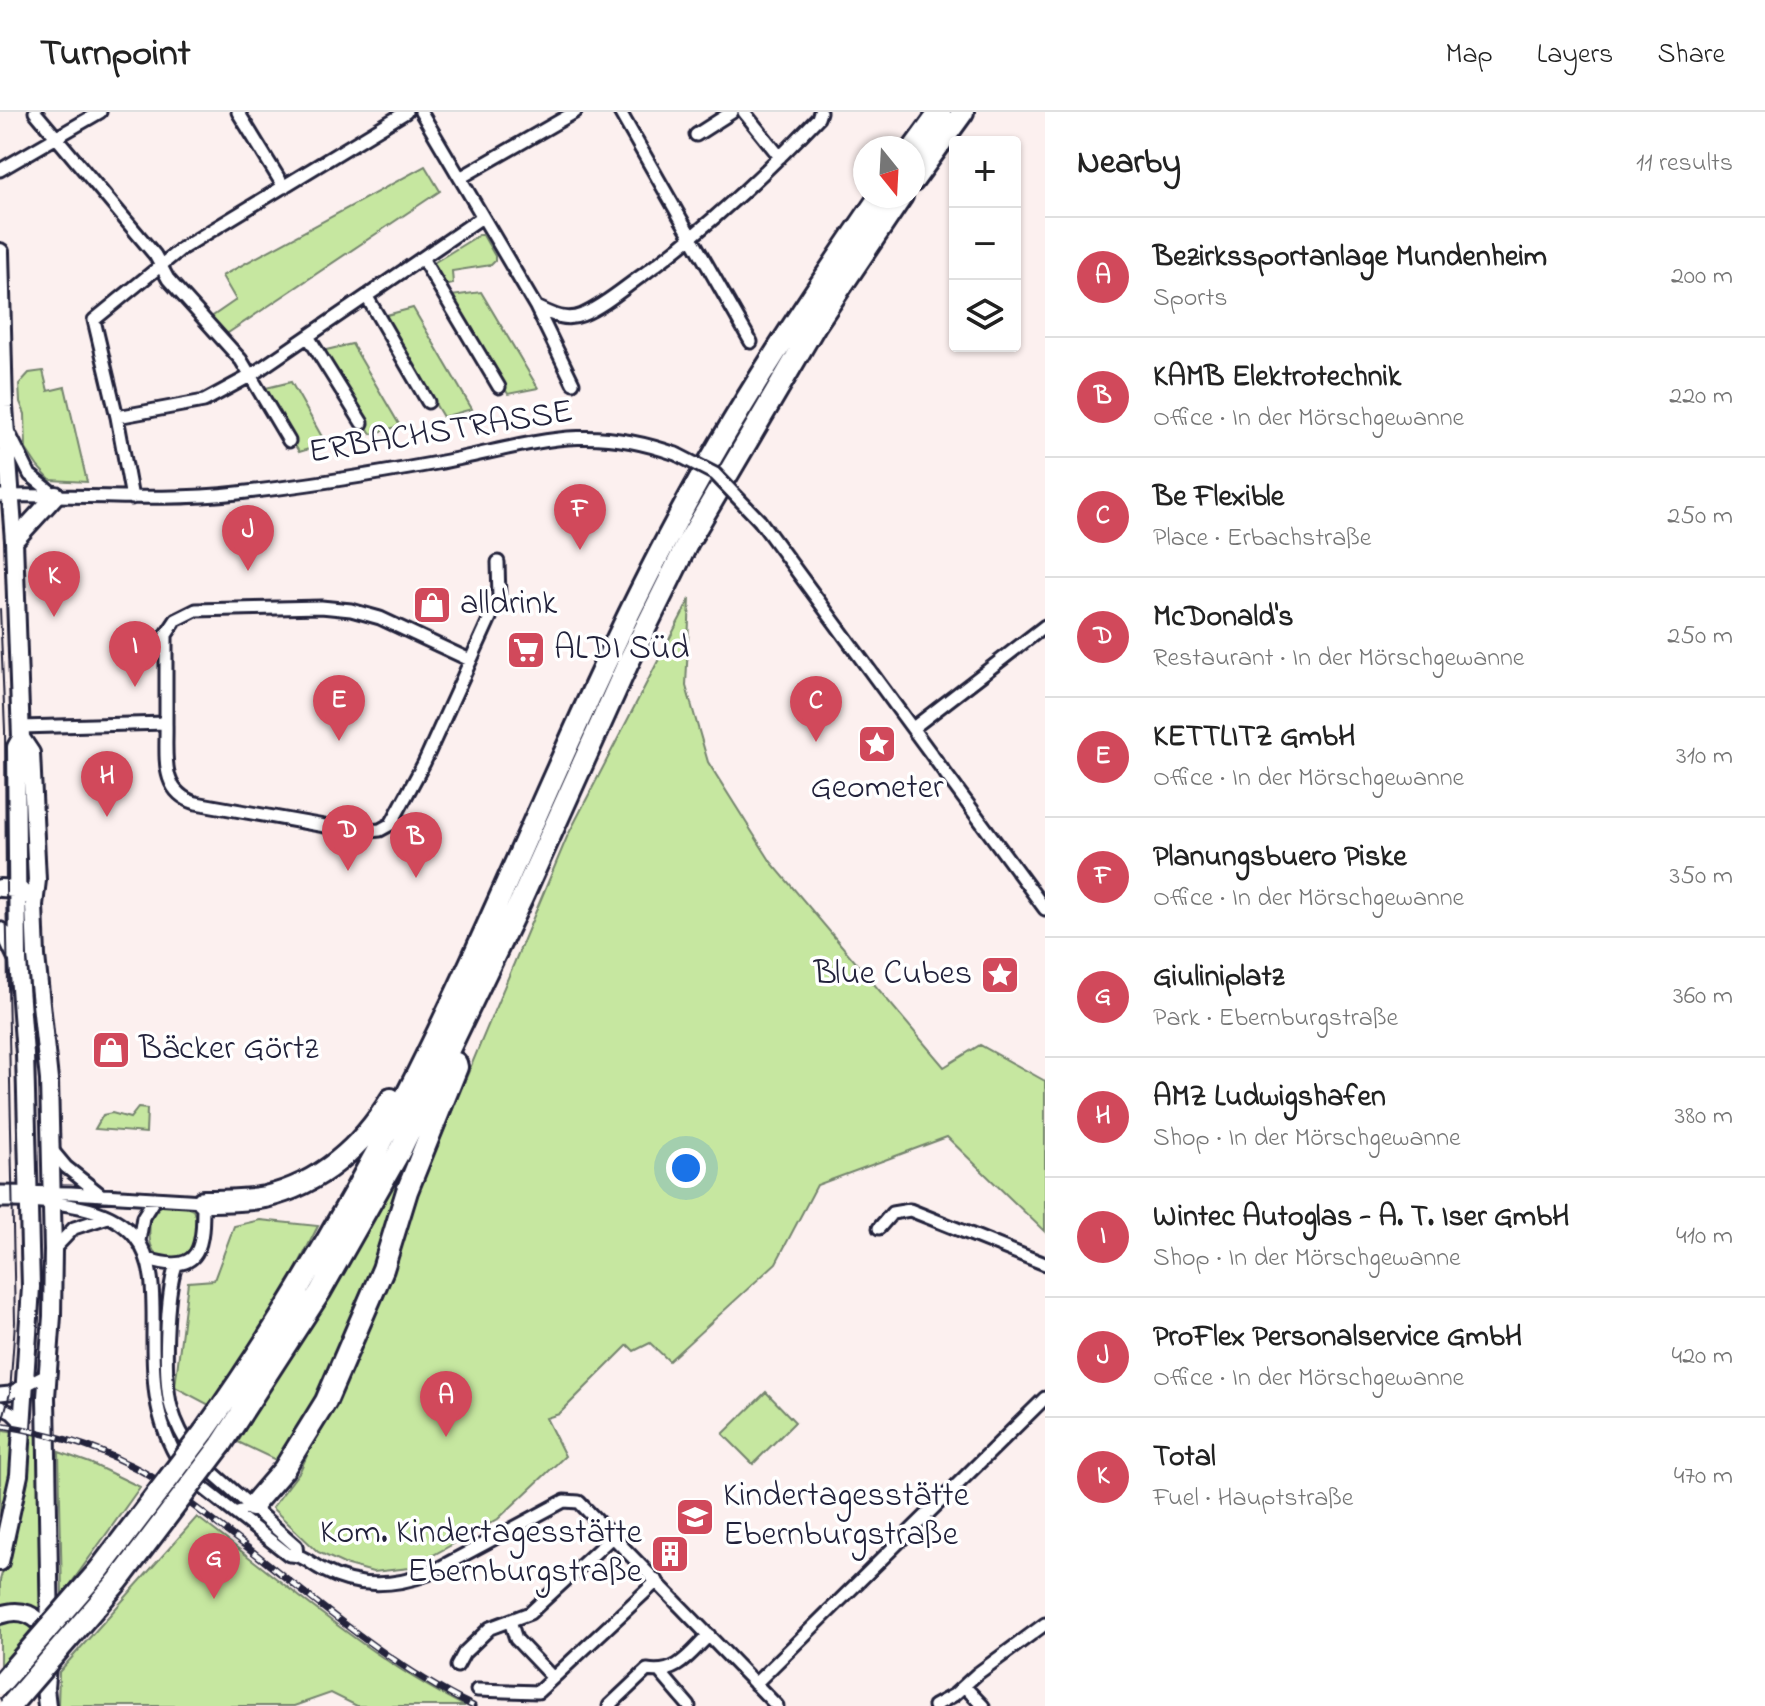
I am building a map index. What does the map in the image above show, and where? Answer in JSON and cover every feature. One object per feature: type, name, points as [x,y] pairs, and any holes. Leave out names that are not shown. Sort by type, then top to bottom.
[{"type":"highway","points":[[922,136],[940,112]]},
{"type":"highway","points":[[925,164],[963,112]]},
{"type":"highway","points":[[0,1684],[99,1570],[204,1432],[283,1313],[331,1233],[429,1048],[601,675],[677,520],[798,315],[872,208]]},
{"type":"highway","points":[[10,1706],[118,1581],[221,1445],[336,1266],[401,1149],[453,1045],[628,663],[688,542],[816,324],[894,208]]},
{"type":"highway","points":[[244,1510],[284,1469],[334,1384],[383,1269],[407,1191],[457,1067],[453,1045]]},
{"type":"highway","points":[[203,1201],[267,1196],[306,1182],[333,1166],[361,1140],[429,1048]]},
{"type":"main road","points":[[0,252],[6,496],[14,541],[21,732],[16,747],[24,900],[49,1080],[53,1307],[47,1374],[50,1633],[45,1688],[47,1706]]},
{"type":"main road","points":[[14,541],[56,495]]},
{"type":"main road","points":[[0,1562],[16,1499],[24,1425],[31,1287],[25,1054],[18,961],[24,900],[37,880],[31,753],[21,732]]},
{"type":"main road","points":[[0,888],[24,900]]},
{"type":"main road","points":[[0,904],[24,900]]},
{"type":"main road","points":[[0,931],[7,937],[18,961]]},
{"type":"main road","points":[[0,1615],[27,1612],[50,1633]]},
{"type":"main road","points":[[38,1706],[45,1688]]},
{"type":"street","points":[[35,112],[155,255],[168,279],[241,360],[289,441]]},
{"type":"street","points":[[0,170],[100,112]]},
{"type":"street","points":[[238,112],[284,187]]},
{"type":"street","points":[[132,498],[94,320],[181,249],[406,112]]},
{"type":"street","points":[[421,112],[536,307],[573,383]]},
{"type":"street","points":[[460,178],[575,112]]},
{"type":"street","points":[[620,112],[751,342]]},
{"type":"street","points":[[696,135],[732,112]]},
{"type":"street","points":[[744,112],[780,157]]},
{"type":"street","points":[[536,307],[559,318],[581,315],[620,291],[693,238],[746,192],[818,118],[820,112]]},
{"type":"street","points":[[117,417],[204,401],[250,376],[482,217]]},
{"type":"street","points":[[422,258],[499,387]]},
{"type":"street","points":[[367,297],[428,402]]},
{"type":"street","points":[[309,338],[362,423]]},
{"type":"street","points":[[6,427],[30,475],[56,495]]},
{"type":"street","name":"ERBACHSTRASSE","points":[[6,496],[208,496],[404,469],[564,437],[624,439],[676,454],[715,474],[760,521],[1045,909]]},
{"type":"street","points":[[470,660],[380,618],[351,610],[321,607],[196,610],[176,620],[166,635],[166,723],[169,778],[174,791],[183,798],[358,832],[380,830],[395,818],[424,763],[499,598],[498,562]]},
{"type":"street","points":[[913,728],[1045,626]]},
{"type":"street","points":[[21,732],[166,723]]},
{"type":"street","points":[[51,1149],[66,1167],[101,1194]]},
{"type":"street","points":[[0,1192],[52,1198],[101,1194],[203,1201],[202,1241],[195,1255],[176,1265],[148,1259]]},
{"type":"street","points":[[0,1201],[30,1196]]},
{"type":"street","points":[[52,1198],[108,1217],[128,1229],[139,1241],[148,1259],[154,1296],[152,1382],[163,1430],[174,1453],[190,1476],[296,1546],[297,1555]]},
{"type":"street","points":[[139,1241],[143,1217],[155,1198]]},
{"type":"street","points":[[879,1228],[892,1213],[910,1210],[1045,1264]]},
{"type":"street","points":[[53,1250],[74,1228],[108,1217]]},
{"type":"street","points":[[176,1265],[170,1284],[168,1382],[174,1416],[184,1438],[201,1462],[289,1555],[297,1555],[346,1580],[369,1584],[405,1581],[428,1574],[564,1501],[579,1502],[777,1706]]},
{"type":"street","points":[[0,1394],[47,1374]]},
{"type":"street","points":[[755,1684],[1045,1398]]},
{"type":"street","points":[[0,1407],[24,1425]]},
{"type":"street","points":[[457,1666],[464,1653],[490,1628],[530,1613],[613,1536]]},
{"type":"street","points":[[477,1690],[538,1692],[657,1581]]},
{"type":"street","points":[[510,1621],[516,1639],[553,1678]]},
{"type":"street","points":[[934,1706],[1045,1624]]},
{"type":"street","points":[[609,1706],[647,1670],[660,1672],[674,1668],[709,1635]]},
{"type":"street","points":[[660,1672],[689,1706]]},
{"type":"street","points":[[964,1686],[983,1706]]},
{"type":"green space","points":[[425,166],[440,191],[225,335],[210,318],[236,300],[222,276]]},
{"type":"green space","points":[[483,235],[495,261],[491,265],[452,271],[453,284],[444,286],[434,267],[435,262]]},
{"type":"green space","points":[[481,292],[538,388],[508,394],[451,296]]},
{"type":"green space","points":[[413,308],[472,409],[443,417],[383,316]]},
{"type":"green space","points":[[352,344],[400,426],[371,434],[322,351]]},
{"type":"green space","points":[[43,371],[48,391],[65,387],[87,482],[50,480],[26,449],[25,414],[20,402],[19,384],[29,373]]},
{"type":"green space","points":[[291,382],[326,444],[299,452],[262,389]]},
{"type":"green space","points":[[690,599],[686,686],[708,762],[771,862],[944,1067],[980,1045],[1045,1081],[1045,1232],[947,1137],[817,1185],[776,1263],[669,1361],[650,1343],[634,1351],[628,1345],[559,1414],[546,1418],[565,1456],[498,1519],[410,1568],[373,1572],[344,1564],[318,1552],[272,1508],[300,1471],[394,1264],[419,1190],[567,837]]},
{"type":"green space","points":[[138,1108],[147,1109],[146,1133],[95,1129],[103,1115],[112,1113],[130,1118]]},
{"type":"green space","points":[[411,1148],[415,1150],[357,1311],[302,1426],[280,1462],[238,1442]]},
{"type":"green space","points":[[177,1203],[193,1210],[197,1226],[195,1239],[182,1256],[164,1259],[156,1254],[151,1245],[150,1219],[161,1205]]},
{"type":"green space","points":[[260,1220],[318,1226],[275,1311],[211,1406],[175,1387],[188,1282],[214,1280],[234,1226]]},
{"type":"green space","points":[[766,1392],[795,1422],[753,1464],[723,1434]]},
{"type":"green space","points":[[3,1430],[18,1432],[14,1470],[0,1536],[0,1439]]},
{"type":"green space","points":[[29,1433],[39,1435],[42,1614],[0,1609],[0,1580],[15,1531]]},
{"type":"green space","points":[[59,1452],[140,1487],[62,1596]]},
{"type":"green space","points":[[197,1517],[361,1643],[465,1706],[357,1706],[331,1693],[294,1706],[58,1706],[59,1672]]},
{"type":"green space","points":[[15,1616],[37,1627],[0,1670],[0,1622]]},
{"type":"tram line","points":[[0,609],[5,730],[15,1322],[10,1393],[0,1429]]},
{"type":"tram line","points":[[0,1698],[4,1706]]},
{"type":"railway","points":[[0,1425],[82,1445],[141,1471],[192,1505],[377,1648],[440,1689],[473,1706]]},
{"type":"place","name":"Planungsbuero Piske","points":[[580,550]]},
{"type":"place","name":"ProFlex Personalservice GmbH","points":[[248,571]]},
{"type":"place","name":"alldrink","points":[[432,605]]},
{"type":"place","name":"Total","points":[[54,617]]},
{"type":"place","name":"ALDI Süd","points":[[526,650]]},
{"type":"place","name":"Wintec Autoglas - A. T. Iser GmbH","points":[[135,687]]},
{"type":"place","name":"KETTLITZ GmbH","points":[[339,741]]},
{"type":"place","name":"Be Flexible","points":[[816,742]]},
{"type":"place","name":"Geometer","points":[[877,744]]},
{"type":"place","name":"AMZ Ludwigshafen","points":[[107,817]]},
{"type":"place","name":"McDonald's","points":[[348,871]]},
{"type":"place","name":"KAMB Elektrotechnik","points":[[416,878]]},
{"type":"place","name":"Blue Cubes","points":[[1000,975]]},
{"type":"place","name":"Bäcker Görtz","points":[[111,1050]]},
{"type":"place","name":"Bezirkssportanlage Mundenheim","points":[[446,1437]]},
{"type":"place","name":"Kindertagesstätte Ebernburgstraße","points":[[695,1517]]},
{"type":"place","name":"Kom. Kindertagesstätte Ebernburgstraße","points":[[670,1554]]},
{"type":"place","name":"Giuliniplatz","points":[[214,1599]]}]
